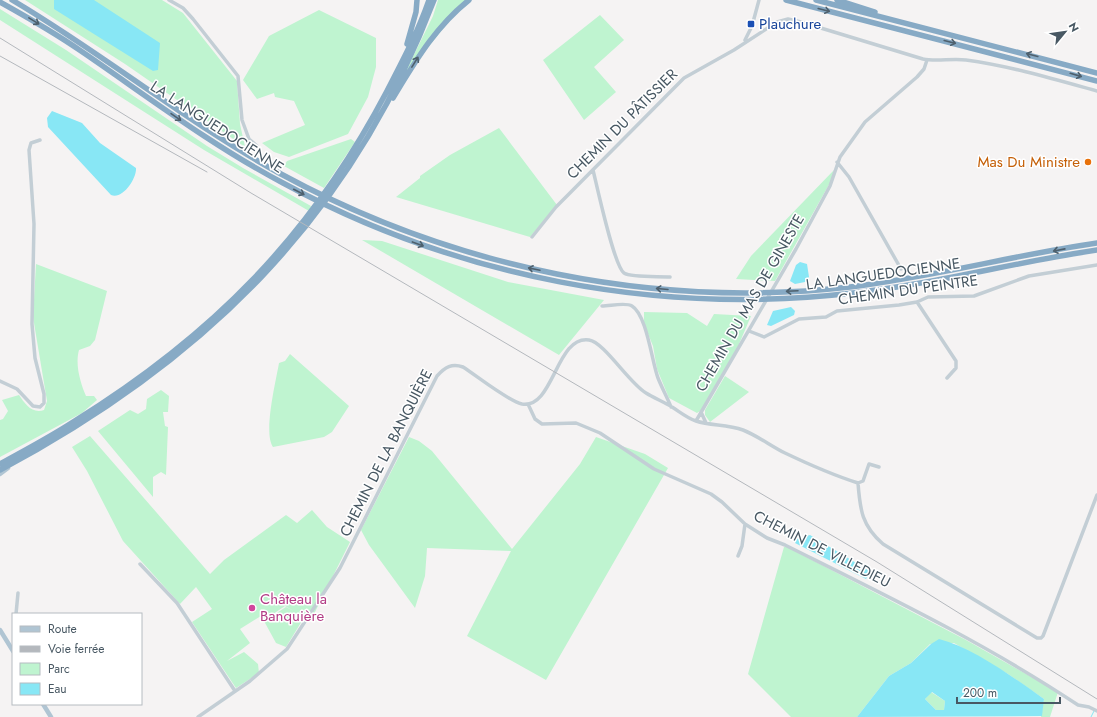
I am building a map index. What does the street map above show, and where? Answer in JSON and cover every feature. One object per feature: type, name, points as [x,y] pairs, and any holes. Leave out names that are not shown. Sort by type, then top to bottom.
[{"type":"highway","name":"LA LANGUEDOCIENNE","points":[[12,0],[77,40],[226,142],[301,185],[356,211],[409,233],[467,252],[532,269],[588,280],[657,288],[725,292],[784,292],[852,286],[903,279],[1097,243]]},
{"type":"highway","points":[[404,58],[404,51],[413,25],[417,0]]},
{"type":"highway","points":[[330,191],[366,131],[404,58],[429,0]]},
{"type":"highway","points":[[0,470],[100,411],[196,340],[245,296],[308,221],[364,143],[386,105],[415,47],[434,0]]},
{"type":"highway","points":[[386,105],[393,98],[433,36],[450,16],[468,0]]},
{"type":"highway","points":[[786,0],[1097,81]]},
{"type":"highway","points":[[816,0],[1097,72]]},
{"type":"highway","points":[[837,0],[909,24]]},
{"type":"highway","name":"LA LANGUEDOCIENNE","points":[[0,2],[78,49],[223,149],[304,195],[356,219],[424,246],[485,265],[542,278],[611,290],[663,296],[724,300],[801,298],[898,287],[1097,250]]},
{"type":"highway","points":[[0,464],[73,423],[121,391],[192,337],[241,293],[300,231]]},
{"type":"main road","points":[[0,461],[16,455]]},
{"type":"main road","points":[[0,474],[12,464]]},
{"type":"main road","points":[[0,630],[12,649]]},
{"type":"main road","points":[[44,705],[51,717]]},
{"type":"street","points":[[169,0],[183,8],[193,19],[238,76],[242,120],[249,139],[257,146]]},
{"type":"street","points":[[743,43],[751,31],[759,0]]},
{"type":"street","name":"CHEMIN DU PÂTISSIER","points":[[532,237],[550,214],[684,78],[777,22],[788,19],[927,60],[965,60],[993,65],[1097,90]]},
{"type":"street","name":"CHEMIN DU MAS DE GINESTE","points":[[696,421],[779,280],[830,186],[838,162],[858,131],[917,77],[924,69],[927,60]]},
{"type":"street","points":[[0,381],[17,389],[32,406],[42,406],[45,400],[35,358],[32,324],[34,224],[29,150],[30,143],[40,140]]},
{"type":"street","points":[[838,162],[849,177],[901,269]]},
{"type":"street","points":[[593,170],[610,239],[622,271],[630,275],[670,277]]},
{"type":"street","name":"CHEMIN DU PEINTRE","points":[[749,331],[764,337],[799,319],[826,317],[837,311],[918,302],[928,298],[974,296],[1029,276],[1097,265]]},
{"type":"street","points":[[918,302],[956,361],[956,368],[947,378]]},
{"type":"street","points":[[602,306],[629,304],[638,312],[649,339],[658,377],[671,407]]},
{"type":"street","points":[[528,404],[536,401],[545,389],[571,346],[580,341],[594,341],[639,388],[696,421],[730,426],[743,430],[787,454],[834,475],[858,483],[863,481],[869,464],[879,467]]},
{"type":"street","name":"CHEMIN DE LA BANQUIÈRE","points":[[198,717],[250,681],[287,649],[340,568],[437,376],[444,368],[452,365],[463,367],[511,399],[521,404],[528,404]]},
{"type":"street","name":"CHEMIN DE VILLEDIEU","points":[[528,404],[535,419],[542,424],[576,423],[600,433],[654,469],[711,494],[722,502],[744,524],[767,538],[786,545],[901,602],[981,645],[1078,705],[1095,710]]},
{"type":"street","points":[[701,412],[706,423]]},
{"type":"street","points":[[858,483],[864,521],[874,536],[883,544],[1036,638],[1041,638],[1043,636],[1097,495]]},
{"type":"street","points":[[738,556],[742,546],[744,524]]},
{"type":"street","points":[[140,564],[177,603],[235,691]]},
{"type":"street","points":[[16,613],[18,593]]},
{"type":"green space","points":[[25,0],[162,0],[183,13],[237,81],[240,124],[245,147],[125,64]]},
{"type":"green space","points":[[438,0],[466,0],[401,81],[433,16]]},
{"type":"green space","points":[[0,9],[66,50],[207,146],[311,206],[309,211],[204,150],[0,20]]},
{"type":"green space","points":[[319,10],[376,38],[376,67],[368,97],[348,134],[289,157],[274,152],[262,143],[305,125],[294,101],[275,97],[274,93],[257,99],[243,80],[269,36]]},
{"type":"green space","points":[[600,15],[624,40],[594,67],[616,92],[584,120],[543,60]]},
{"type":"green space","points":[[499,128],[557,205],[530,237],[396,197],[420,178],[420,176],[450,155]]},
{"type":"green space","points":[[351,139],[355,142],[324,188],[284,166],[287,161]]},
{"type":"green space","points":[[834,170],[831,181],[775,281],[736,279],[751,256]]},
{"type":"green space","points":[[362,240],[382,241],[508,282],[604,300],[559,355]]},
{"type":"green space","points":[[36,264],[107,291],[95,340],[90,346],[79,350],[78,355],[79,373],[86,396],[94,396],[97,400],[82,413],[0,457],[0,420],[3,419],[8,411],[2,400],[19,395],[29,407],[36,411],[44,410],[47,401],[33,317]]},
{"type":"green space","points":[[644,312],[687,313],[707,326],[714,314],[751,316],[739,344],[740,346],[703,409],[697,413],[669,398],[657,369],[653,346],[644,324]]},
{"type":"green space","points":[[290,354],[349,406],[332,432],[324,437],[273,447],[270,440],[269,430],[273,394],[279,363],[285,361]]},
{"type":"green space","points":[[725,376],[749,392],[710,422],[705,415],[705,410]]},
{"type":"green space","points":[[161,390],[169,396],[168,412],[163,412],[165,426],[168,427],[166,475],[161,472],[153,477],[153,497],[98,431],[130,410],[138,414],[146,409],[147,399]]},
{"type":"green space","points":[[90,436],[210,574],[224,560],[286,515],[297,523],[312,510],[327,527],[350,542],[313,616],[305,619],[305,616],[286,647],[276,643],[264,621],[286,607],[294,611],[285,606],[264,620],[261,616],[240,629],[250,643],[227,661],[244,652],[258,664],[259,673],[236,688],[192,622],[212,609],[196,587],[180,604],[123,541],[87,471],[72,447]]},
{"type":"green space","points":[[409,437],[419,441],[432,451],[512,549],[580,464],[596,437],[645,454],[668,468],[546,680],[467,636],[511,551],[427,548],[425,576],[415,608],[369,545],[361,530]]},
{"type":"green space","points":[[784,547],[787,547],[966,640],[1058,692],[1050,717],[1041,717],[1044,699],[1008,674],[954,643],[930,644],[911,663],[889,676],[857,717],[791,717],[748,674]]},
{"type":"green space","points":[[931,692],[945,701],[944,710],[936,710],[925,699]]},
{"type":"water","points":[[54,0],[94,0],[160,43],[158,70],[153,71],[54,9]]},
{"type":"water","points":[[52,111],[82,123],[100,143],[136,168],[132,182],[124,191],[116,196],[111,195],[48,127],[47,118]]},
{"type":"water","points":[[800,262],[807,264],[809,277],[805,282],[795,284],[790,281],[796,265]]},
{"type":"water","points":[[791,307],[795,311],[794,315],[771,326],[767,325],[773,311]]},
{"type":"water","points":[[810,535],[871,572],[866,579],[795,543],[796,539]]},
{"type":"water","points":[[939,639],[952,643],[980,656],[1007,673],[1044,699],[1042,716],[857,717],[889,676],[911,663],[931,644]],"holes":[[[932,692],[945,701],[944,710],[936,710],[925,699]]]},
{"type":"waterway","points":[[1091,717],[1094,711]]},
{"type":"railway","points":[[0,38],[251,193],[877,562],[1097,699]]},
{"type":"railway","points":[[0,56],[207,172]]},
{"type":"place","name":"Plauchure","points":[[751,24]]},
{"type":"place","name":"Mas Du Ministre","points":[[1088,162]]},
{"type":"place","name":"Château la Banquière","points":[[252,608]]}]
